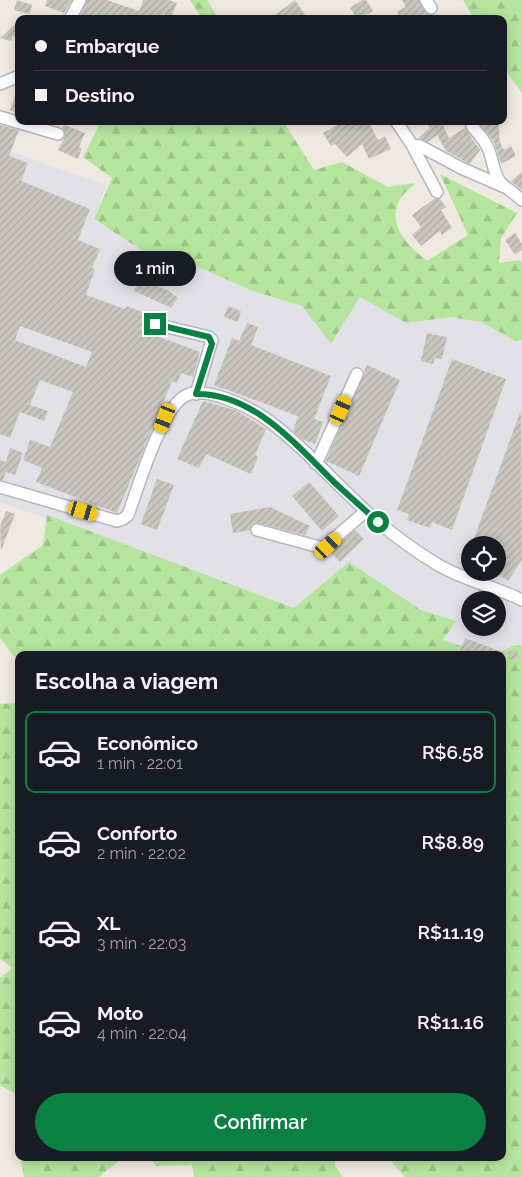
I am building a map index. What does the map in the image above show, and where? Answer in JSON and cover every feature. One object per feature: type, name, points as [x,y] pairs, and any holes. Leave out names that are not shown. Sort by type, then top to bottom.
[{"type":"street","points":[[72,15],[80,0]]},
{"type":"street","points":[[0,84],[15,78]]},
{"type":"street","points":[[0,116],[15,121]]},
{"type":"street","points":[[29,125],[58,134]]},
{"type":"street","points":[[399,125],[412,145],[437,192]]},
{"type":"street","points":[[472,126],[486,144],[493,159],[497,180],[522,200]]},
{"type":"street","points":[[412,145],[420,146],[461,168],[507,188]]},
{"type":"street","points":[[155,324],[209,337],[212,340],[196,394]]},
{"type":"street","points":[[316,464],[357,374]]},
{"type":"street","points":[[0,487],[117,521],[123,519],[128,515],[165,418],[176,402],[188,394],[209,394],[236,403],[263,417],[366,511],[436,564],[469,581],[522,600]]},
{"type":"street","points":[[257,530],[323,548],[366,511]]},
{"type":"shaded area","points":[[0,148],[106,185],[94,220],[143,251],[192,264],[250,290],[302,306],[331,344],[360,297],[406,323],[450,317],[481,322],[516,341],[522,340],[522,645],[499,651],[475,651],[442,640],[455,621],[421,610],[349,562],[295,608],[0,502]]},
{"type":"green space","points":[[190,0],[207,0],[216,15],[199,15]]},
{"type":"green space","points":[[463,0],[522,0],[522,93],[507,72],[507,15],[472,15]]},
{"type":"green space","points":[[99,125],[286,125],[314,170],[342,162],[388,187],[415,183],[399,201],[396,219],[398,227],[407,242],[427,261],[468,235],[440,174],[517,213],[501,238],[499,263],[519,260],[522,262],[522,340],[516,341],[481,322],[450,317],[406,323],[360,297],[331,344],[302,306],[250,290],[192,264],[143,251],[94,219],[112,178],[83,157]]},
{"type":"green space","points":[[47,515],[294,608],[349,562],[421,610],[456,621],[443,640],[475,651],[15,651],[15,658],[0,638],[0,575],[43,545]]},
{"type":"green space","points":[[522,645],[522,1177],[405,1177],[391,1161],[506,1161],[506,651],[501,651],[513,646]]},
{"type":"green space","points":[[15,703],[15,1094],[0,1085],[0,978],[13,968],[0,959],[0,704]]},
{"type":"green space","points":[[21,1161],[118,1161],[99,1177],[24,1177]]},
{"type":"green space","points":[[152,1161],[335,1161],[335,1166],[343,1177],[194,1177],[192,1165],[156,1166]]},
{"type":"building","points":[[17,0],[32,5],[30,14],[14,10]]},
{"type":"building","points":[[47,0],[72,0],[64,13],[45,6]]},
{"type":"building","points":[[87,0],[107,0],[139,11],[143,0],[169,0],[177,3],[172,15],[81,15]]},
{"type":"building","points":[[295,0],[305,15],[275,15]]},
{"type":"building","points":[[362,0],[366,0],[373,11],[366,15],[355,15],[350,8]]},
{"type":"building","points":[[402,0],[419,0],[428,15],[398,15],[397,11],[406,7]]},
{"type":"building","points":[[15,25],[15,37],[13,36],[11,41],[0,38]]},
{"type":"building","points":[[15,96],[15,112],[10,110]]},
{"type":"building","points":[[0,125],[19,130],[9,156],[28,163],[21,181],[90,209],[78,240],[100,249],[92,268],[95,269],[86,295],[125,309],[127,306],[147,314],[141,330],[200,352],[193,377],[181,373],[177,383],[172,381],[117,513],[36,482],[42,468],[23,460],[30,440],[50,447],[73,392],[40,380],[30,405],[48,411],[44,421],[20,412],[10,438],[0,434]],"holes":[[[20,326],[92,352],[86,367],[15,340]]]},
{"type":"building","points":[[64,125],[85,133],[79,147],[82,148],[78,159],[58,150],[65,136],[62,128]]},
{"type":"building","points":[[338,125],[370,125],[378,140],[385,136],[391,149],[369,159],[362,144],[347,157],[335,144],[331,146],[323,133]]},
{"type":"building","points":[[428,125],[443,125],[449,138],[465,128],[480,150],[470,164],[446,151],[437,135],[428,142],[418,138],[430,128]]},
{"type":"building","points":[[481,125],[498,125],[500,142],[504,150],[511,146],[516,156],[501,164],[494,142]]},
{"type":"building","points":[[522,172],[522,190],[511,181]]},
{"type":"building","points":[[434,199],[440,199],[446,207],[441,210],[452,228],[442,235],[440,231],[421,246],[412,235],[421,227],[412,215]]},
{"type":"building","points":[[515,233],[522,244],[522,250],[515,255],[505,240]]},
{"type":"building","points":[[140,278],[169,291],[178,298],[171,308],[134,291]]},
{"type":"building","points":[[228,306],[241,311],[238,322],[224,317]]},
{"type":"building","points":[[247,323],[258,327],[251,345],[331,376],[314,419],[323,422],[315,444],[302,439],[293,431],[298,416],[214,385],[232,338],[239,341]]},
{"type":"building","points":[[427,333],[447,337],[442,359],[435,358],[433,364],[421,361]]},
{"type":"building","points":[[452,359],[506,379],[452,530],[432,522],[430,528],[407,520],[409,514],[397,510]]},
{"type":"building","points":[[367,365],[400,380],[359,476],[326,461]]},
{"type":"building","points":[[203,401],[235,410],[266,429],[255,455],[258,457],[251,474],[206,454],[199,468],[177,459]]},
{"type":"building","points":[[521,410],[522,560],[508,581],[506,580],[506,536],[475,536]]},
{"type":"building","points":[[10,448],[23,453],[15,475],[6,472],[3,480],[0,480],[0,460],[6,462]]},
{"type":"building","points":[[157,479],[174,485],[157,530],[141,524]]},
{"type":"building","points":[[309,482],[339,516],[322,531],[292,496]]},
{"type":"building","points":[[270,507],[310,526],[305,535],[258,523],[252,524],[250,530],[233,533],[230,514]]},
{"type":"building","points":[[6,511],[15,514],[1,551],[0,526]]},
{"type":"building","points":[[355,530],[364,539],[340,562],[330,552]]},
{"type":"building","points":[[465,638],[499,651],[460,651]]},
{"type":"building","points":[[517,650],[519,658],[509,660],[508,652]]},
{"type":"route","points":[[155,324],[209,337],[212,340],[212,344],[196,394],[209,394],[236,403],[263,417],[284,434],[378,522]]}]
